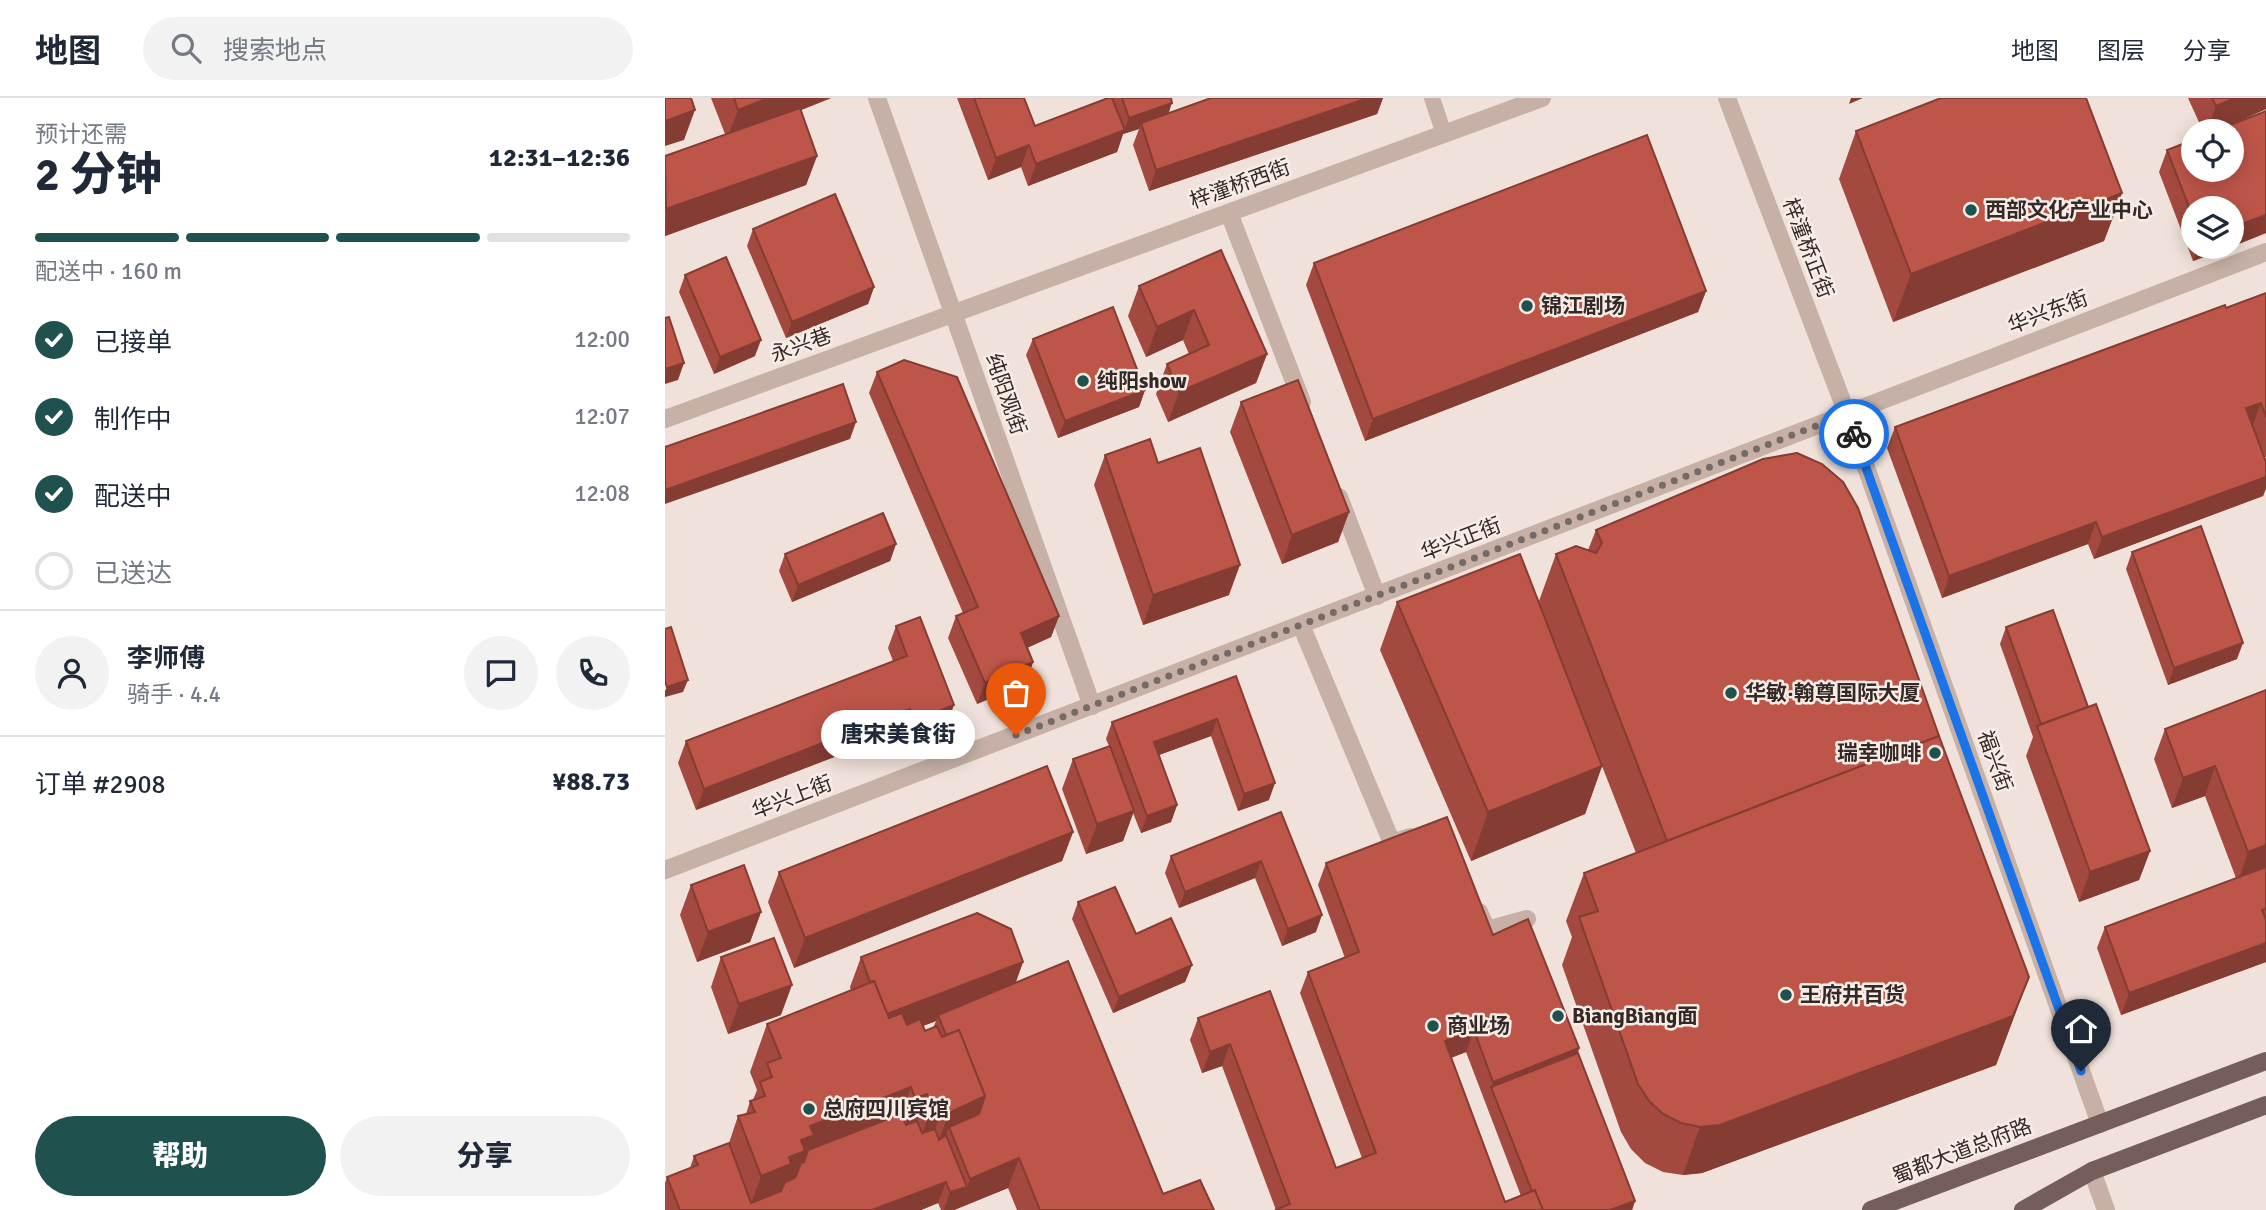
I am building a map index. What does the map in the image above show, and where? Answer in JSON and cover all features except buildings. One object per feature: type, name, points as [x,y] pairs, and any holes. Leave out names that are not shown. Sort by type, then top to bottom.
[{"type":"main road","name":"蜀都大道总府路","points":[[1871,1210],[2266,1061]]},
{"type":"main road","points":[[2023,1210],[2092,1171],[2266,1105]]},
{"type":"street","name":"纯阳观街","points":[[877,98],[1092,706]]},
{"type":"street","name":"梓潼桥西街","points":[[953,313],[1542,98]]},
{"type":"street","name":"梓潼桥正街","points":[[1727,98],[1847,414]]},
{"type":"street","points":[[1229,212],[1308,417]]},
{"type":"street","name":"华兴东街","points":[[1847,414],[2266,252]]},
{"type":"street","name":"永兴巷","points":[[665,419],[953,313]]},
{"type":"street","name":"华兴正街","points":[[1092,706],[1847,414]]},
{"type":"street","name":"福兴街","points":[[1847,414],[2099,1124]]},
{"type":"street","points":[[1332,481],[1377,596]]},
{"type":"street","points":[[1301,625],[1392,843],[1430,829]]},
{"type":"street","name":"华兴上街","points":[[665,870],[1092,706]]},
{"type":"street","points":[[1472,895],[1487,930],[1527,919]]},
{"type":"street","points":[[2092,1171],[2106,1210]]},
{"type":"lane","points":[[1432,98],[1444,134]]},
{"type":"way so far","points":[[1016,735],[1847,414],[1854,434]]},
{"type":"place","name":"西部文化产业中心","points":[[1971,210]]},
{"type":"place","name":"锦江剧场","points":[[1527,306]]},
{"type":"place","name":"纯阳show","points":[[1083,381]]},
{"type":"place","name":"华敏·翰尊国际大厦","points":[[1731,693]]},
{"type":"place","name":"唐宋美食街","points":[[1016,735]]},
{"type":"place","name":"瑞幸咖啡","points":[[1935,753]]},
{"type":"place","name":"王府井百货","points":[[1786,995]]},
{"type":"place","name":"BiangBiang面","points":[[1558,1016]]},
{"type":"place","name":"商业场","points":[[1433,1026]]},
{"type":"place","name":"总府四川宾馆","points":[[809,1109]]},
{"type":"route","points":[[1854,434],[2081,1071]]}]
